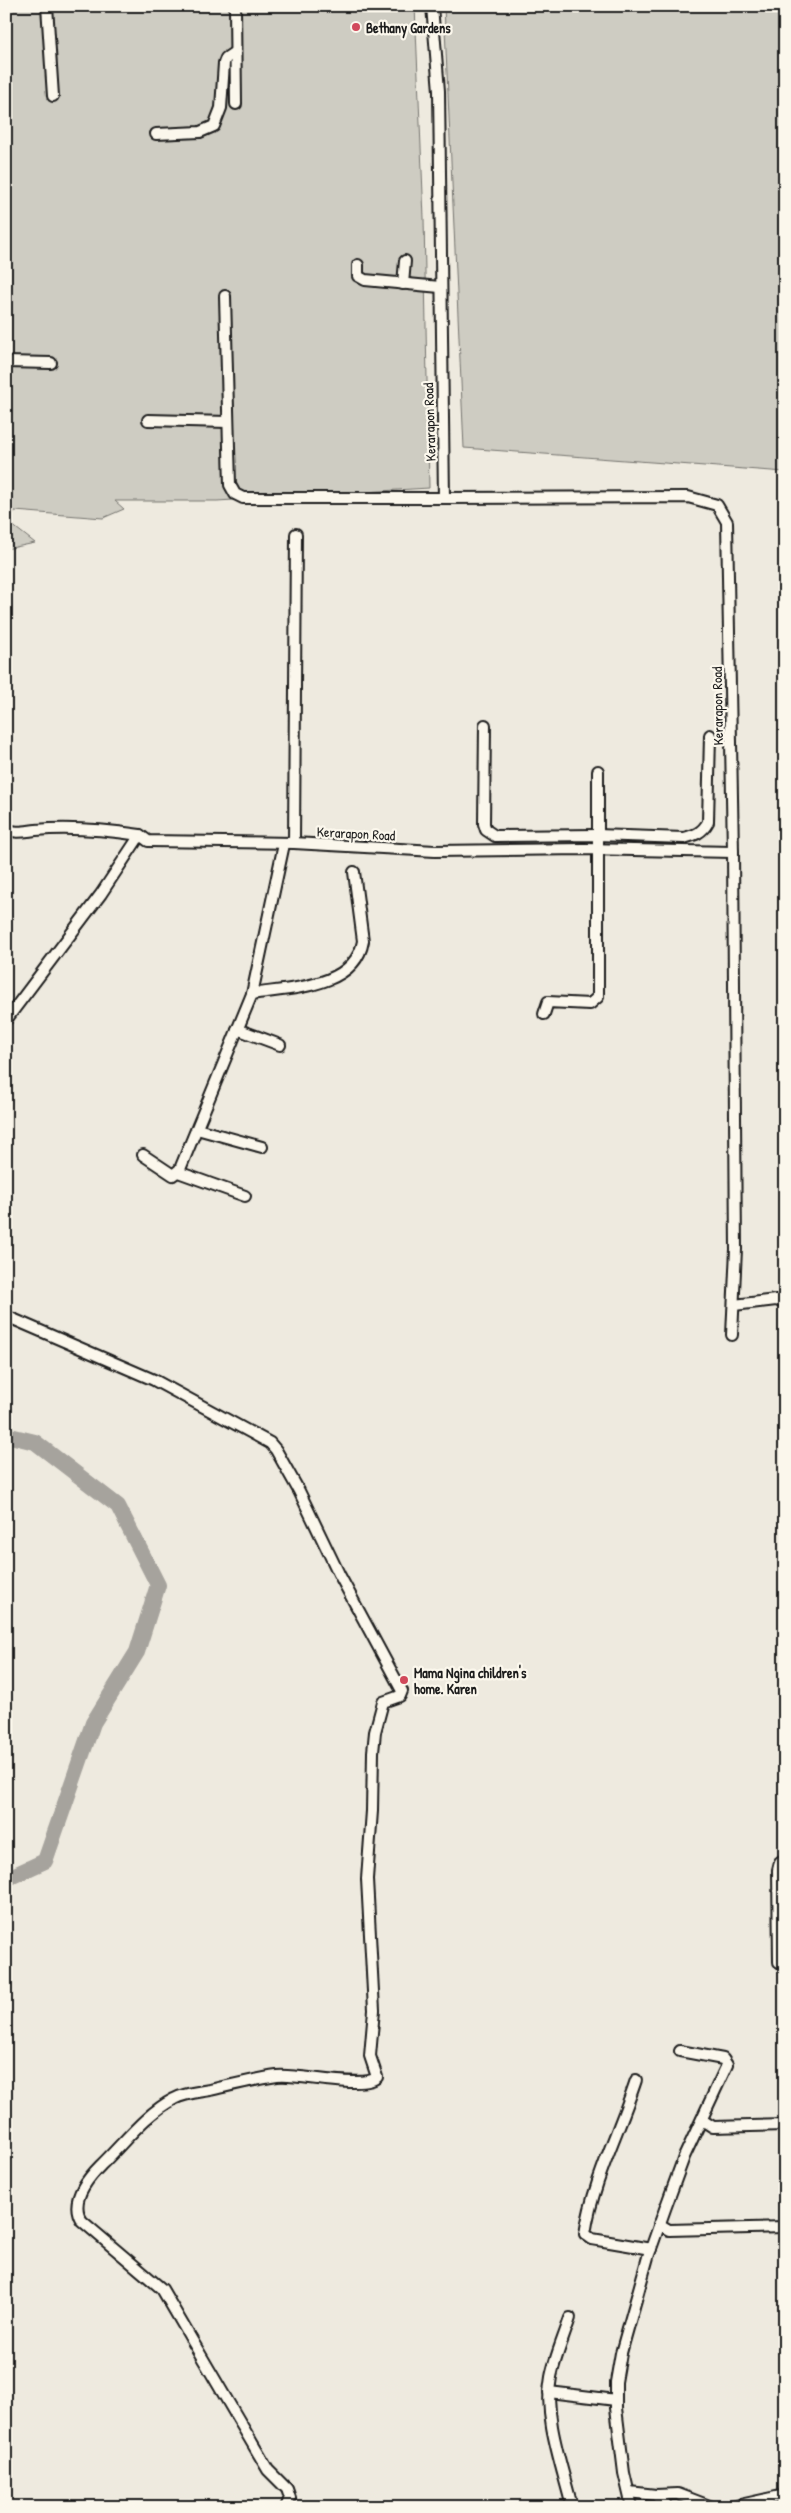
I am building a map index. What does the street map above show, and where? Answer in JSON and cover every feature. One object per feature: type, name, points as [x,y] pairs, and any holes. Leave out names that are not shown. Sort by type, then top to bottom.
[{"type":"street","points":[[48,6],[53,96]]},
{"type":"street","points":[[235,6],[236,104]]},
{"type":"street","name":"Kerarapon Road","points":[[6,827],[14,832],[47,829],[100,830],[140,835],[148,841],[289,844],[435,851],[597,850],[733,852],[728,522],[720,508],[710,501],[688,497],[444,498],[439,91],[432,6]]},
{"type":"street","points":[[156,134],[192,133],[214,126],[221,108],[224,63],[226,58],[235,52]]},
{"type":"street","points":[[403,284],[405,261]]},
{"type":"street","points":[[358,266],[361,279],[440,287]]},
{"type":"street","points":[[225,296],[230,485],[232,491],[240,497],[444,498]]},
{"type":"street","points":[[6,362],[51,363]]},
{"type":"street","points":[[148,420],[228,422]]},
{"type":"street","points":[[144,1155],[173,1175],[178,1172],[252,994],[289,844],[296,534]]},
{"type":"street","points":[[485,725],[484,824],[489,834],[495,836],[597,835],[684,838],[701,832],[708,822],[709,815],[710,734]]},
{"type":"street","points":[[544,1014],[548,1002],[590,1004],[598,998],[598,771]]},
{"type":"street","points":[[6,1020],[101,894],[140,835]]},
{"type":"street","points":[[732,1335],[736,1249],[733,852]]},
{"type":"street","points":[[252,994],[326,980],[337,976],[351,966],[361,951],[363,941],[354,872]]},
{"type":"street","points":[[238,1029],[280,1045]]},
{"type":"street","points":[[197,1130],[262,1147]]},
{"type":"street","points":[[178,1172],[245,1196]]},
{"type":"street","points":[[734,1305],[776,1300],[785,1303]]},
{"type":"street","points":[[6,1316],[107,1357],[154,1380],[270,1443],[276,1450],[299,1491],[339,1574],[402,1691],[400,1696],[383,1702],[375,1732],[373,1752],[367,1879],[374,2010],[370,2056],[377,2072],[376,2079],[323,2081],[278,2075],[176,2097],[142,2122],[94,2172],[82,2190],[78,2203],[79,2216],[82,2221],[162,2289],[268,2470],[287,2490],[290,2498],[286,2507]]},
{"type":"street","points":[[780,1962],[778,1870],[780,1862],[785,1859]]},
{"type":"street","points":[[632,2507],[619,2439],[616,2400],[616,2382],[621,2353],[659,2224],[684,2157],[727,2065],[723,2058],[680,2051]]},
{"type":"street","points":[[636,2080],[625,2114],[608,2151],[588,2210],[585,2234],[592,2239],[651,2249]]},
{"type":"street","points":[[702,2120],[713,2127],[785,2125]]},
{"type":"street","points":[[659,2224],[669,2230],[785,2228]]},
{"type":"street","points":[[570,2318],[551,2377],[549,2392],[551,2421],[572,2507]]},
{"type":"street","points":[[549,2392],[616,2400]]},
{"type":"street","points":[[629,2492],[656,2496],[678,2494],[712,2507]]},
{"type":"street","points":[[731,2507],[785,2495]]},
{"type":"street","points":[[656,2496],[667,2507]]},
{"type":"shaded area","points":[[6,6],[415,6],[424,218],[429,488],[217,501],[115,501],[124,509],[103,518],[15,511],[7,521],[35,543],[6,549]]},
{"type":"shaded area","points":[[444,6],[785,6],[785,472],[464,448]]},
{"type":"waterway","points":[[6,1435],[35,1442],[118,1506],[158,1585],[137,1652],[93,1723],[45,1861],[6,1879]]},
{"type":"place","name":"Bethany Gardens","points":[[356,27]]},
{"type":"place","name":"Mama Ngina children's home. Karen","points":[[404,1680]]}]
